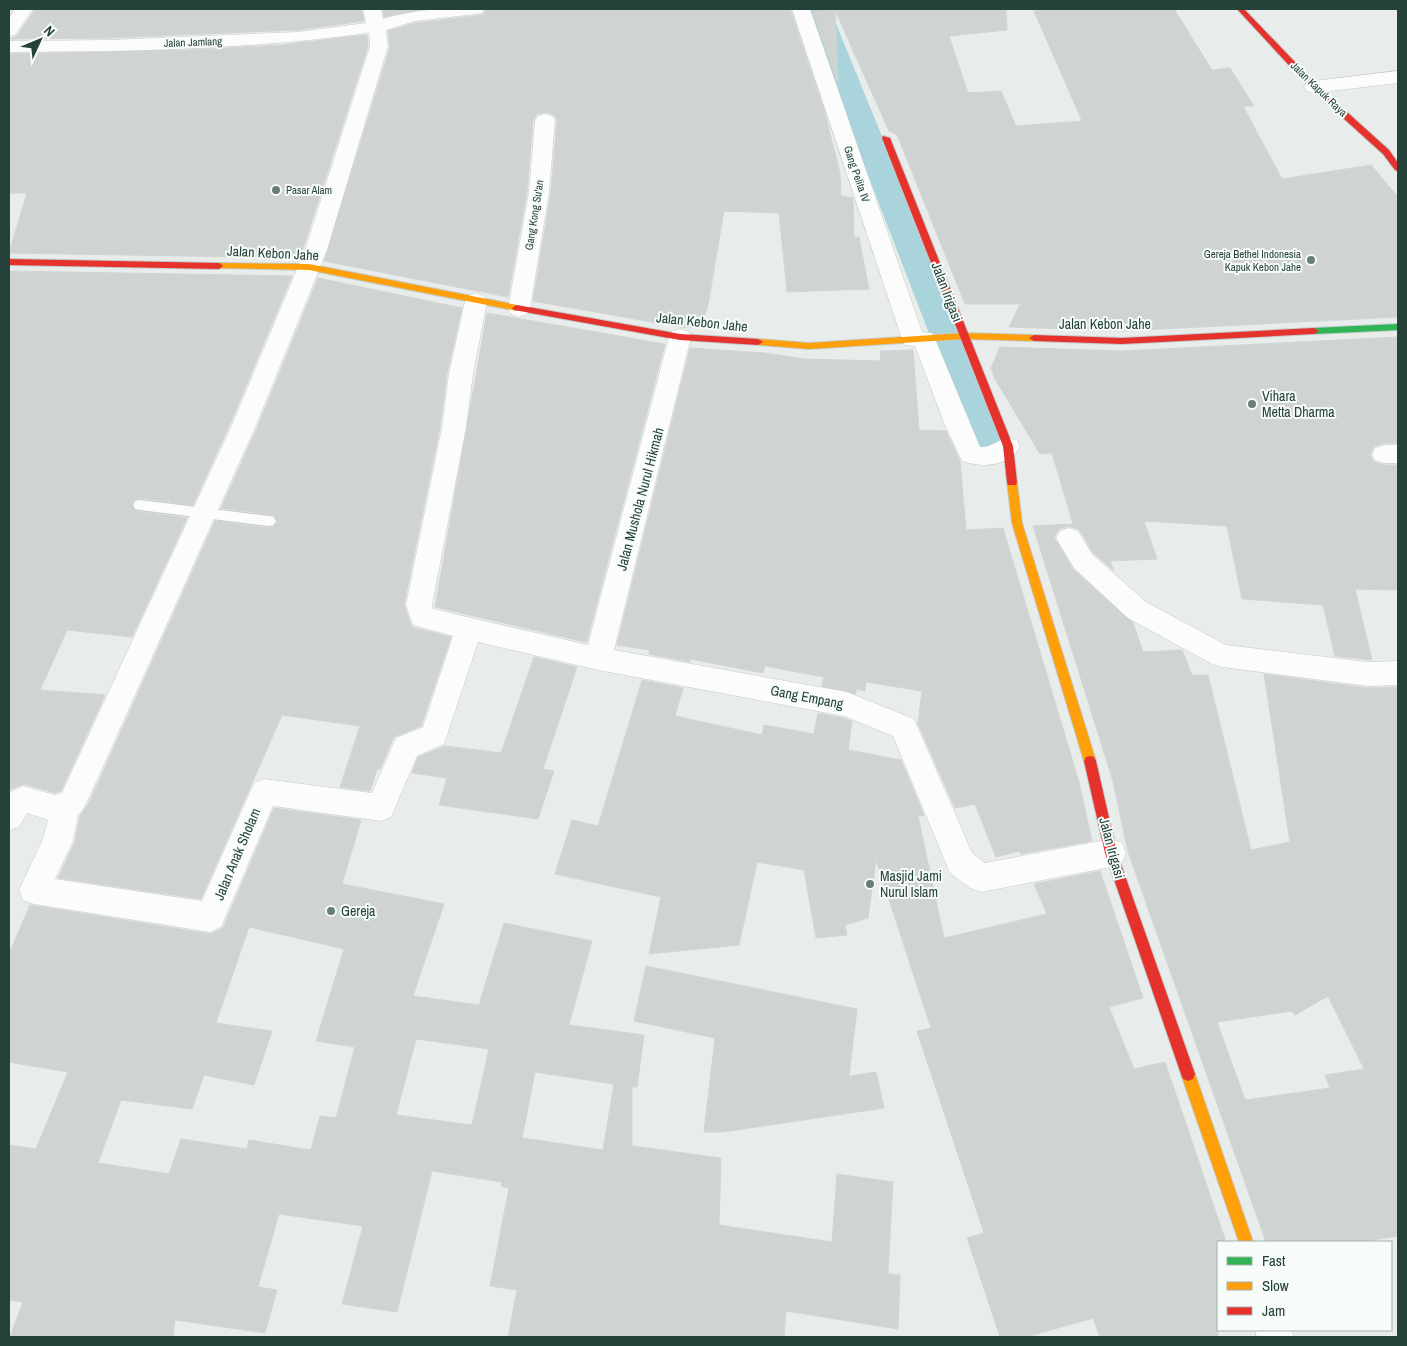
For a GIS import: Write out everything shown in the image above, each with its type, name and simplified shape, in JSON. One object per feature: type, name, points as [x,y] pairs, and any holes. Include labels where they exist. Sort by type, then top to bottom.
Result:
[{"type":"street","points":[[9,31],[24,9]]},
{"type":"street","name":"Jalan Jamlang","points":[[9,46],[110,46],[311,36],[374,18],[476,9]]},
{"type":"street","name":"Gang Pelita IV","points":[[801,9],[922,339]]},
{"type":"street","name":"Jalan Kapuk Raya","points":[[1240,9],[1314,87],[1386,152],[1398,168]]},
{"type":"street","points":[[9,817],[14,806],[23,799],[58,809],[65,808],[72,802],[244,425],[316,250],[379,46],[374,18]]},
{"type":"street","points":[[1314,87],[1398,77]]},
{"type":"street","name":"Gang Kong Su'an","points":[[519,309],[539,192],[545,120]]},
{"type":"street","name":"Jalan Irigasi","points":[[886,138],[960,337],[1008,446],[1017,523],[1096,782],[1111,853],[1246,1241]]},
{"type":"street","name":"Jalan Kebon Jahe","points":[[9,262],[309,267],[476,301],[680,337],[809,346],[960,337],[1122,341],[1398,327]]},
{"type":"street","name":"Gang Empang","points":[[476,301],[461,374],[454,427],[419,605],[422,617],[598,659],[847,704],[904,728],[961,863],[981,878],[1111,853]]},
{"type":"street","name":"Jalan Mushola Nurul Hikmah","points":[[598,659],[680,337]]},
{"type":"street","points":[[922,339],[957,425],[971,454],[991,457],[1008,446]]},
{"type":"street","points":[[1069,538],[1082,561],[1137,610],[1222,656],[1368,674],[1398,674]]},
{"type":"street","name":"Jalan Anak Sholam","points":[[65,808],[58,841],[34,890],[210,917],[264,792],[381,808],[406,747],[434,735],[469,629]]},
{"type":"lane","points":[[140,505],[269,520]]},
{"type":"building","points":[[35,9],[361,9],[364,21],[298,30],[110,38],[9,39],[17,36]]},
{"type":"building","points":[[383,9],[424,9],[384,17]]},
{"type":"building","points":[[487,9],[790,9],[824,110],[840,173],[841,196],[853,198],[854,237],[859,237],[869,289],[787,292],[779,213],[724,211],[708,305],[700,328],[680,327],[533,301],[551,192],[557,120],[554,115],[546,112],[537,114],[533,120],[527,192],[508,297],[324,261],[390,47],[388,31],[415,23],[482,15]]},
{"type":"building","points":[[835,9],[1006,9],[1007,30],[949,36],[968,93],[1001,91],[1016,126],[1082,121],[1034,11],[1068,9],[1174,9],[1212,70],[1230,68],[1254,106],[1243,106],[1282,179],[1371,165],[1398,197],[1398,317],[1122,331],[1009,327],[1020,304],[965,304],[898,137],[889,131],[835,10],[838,83],[813,12]]},
{"type":"building","points":[[367,35],[368,46],[300,258],[9,253],[27,193],[9,193],[9,54],[189,50],[280,45]]},
{"type":"building","points":[[9,271],[292,276],[230,424],[193,505],[140,498],[135,499],[131,504],[135,511],[187,518],[132,637],[67,630],[40,690],[105,695],[61,791],[55,793],[24,784],[9,790]]},
{"type":"building","points":[[318,278],[462,308],[447,374],[440,427],[404,605],[412,627],[451,637],[421,726],[394,737],[380,769],[377,769],[370,791],[340,787],[360,726],[282,715],[201,899],[58,878],[75,842],[80,816],[89,803],[215,521],[269,528],[274,527],[278,522],[274,515],[221,508],[258,426]]},
{"type":"building","points":[[487,313],[665,344],[587,641],[585,642],[435,607]]},
{"type":"building","points":[[1398,337],[1398,443],[1384,443],[1374,446],[1370,455],[1374,462],[1384,465],[1398,465],[1398,590],[1355,589],[1372,660],[1335,656],[1323,605],[1242,599],[1227,526],[1144,521],[1157,559],[1110,561],[1114,571],[1093,553],[1079,529],[1068,526],[1059,529],[1054,537],[1073,569],[1133,623],[1143,652],[1182,650],[1192,675],[1208,675],[1251,850],[1290,842],[1264,674],[1368,688],[1398,687],[1398,1236],[1366,1241],[1266,1241],[1128,852],[1113,781],[1033,526],[1073,524],[1052,453],[1040,454],[995,379],[991,368],[1000,347],[1122,351]],"holes":[[[1328,996],[1364,1069],[1325,1075],[1330,1088],[1245,1100],[1217,1022],[1292,1011],[1295,1015]]]},
{"type":"building","points":[[690,348],[765,353],[804,359],[881,361],[880,351],[913,350],[919,430],[946,431],[960,461],[966,530],[1003,528],[1079,782],[1092,841],[1021,854],[1020,851],[996,857],[975,804],[955,808],[918,724],[922,691],[866,682],[865,691],[856,689],[856,694],[822,686],[824,677],[765,666],[763,673],[690,659],[690,662],[649,654],[650,650],[617,645]]},
{"type":"building","points":[[534,657],[577,667],[543,769],[554,771],[538,819],[439,805],[447,778],[412,773],[418,757],[445,746],[501,753]]},
{"type":"building","points":[[642,680],[683,688],[675,716],[762,735],[764,725],[814,734],[818,713],[852,721],[848,750],[901,760],[924,815],[918,816],[944,938],[1047,914],[1034,884],[1100,871],[1143,998],[1109,1007],[1134,1069],[1165,1062],[1226,1241],[1217,1241],[1218,1337],[1100,1337],[1093,1318],[1026,1337],[1000,1337],[967,1238],[984,1233],[917,1031],[931,1028],[876,860],[868,918],[845,925],[847,935],[816,938],[804,870],[757,862],[739,945],[649,954],[661,897],[555,874],[572,820],[598,826]]},
{"type":"building","points":[[274,808],[361,820],[342,884],[444,904],[413,996],[479,1005],[504,923],[592,941],[569,1025],[644,1035],[637,1087],[632,1087],[632,1146],[721,1158],[719,1225],[832,1242],[837,1174],[893,1182],[888,1274],[900,1275],[898,1329],[786,1311],[784,1337],[508,1337],[517,1290],[490,1286],[509,1188],[501,1186],[502,1182],[432,1171],[397,1312],[342,1304],[363,1226],[279,1214],[258,1287],[277,1290],[265,1333],[175,1320],[173,1337],[10,1337],[23,1302],[9,1300],[9,1145],[36,1149],[68,1072],[9,1062],[9,954],[30,905],[211,934],[223,928]],"holes":[[[249,927],[344,949],[316,1041],[355,1047],[336,1118],[320,1116],[311,1150],[249,1140],[247,1149],[181,1139],[169,1174],[98,1163],[121,1100],[192,1109],[204,1075],[254,1085],[272,1031],[216,1023]],[[416,1039],[489,1049],[472,1125],[396,1115]],[[535,1072],[614,1084],[603,1150],[522,1138]]]},
{"type":"building","points":[[646,966],[857,1009],[849,1076],[876,1072],[884,1108],[723,1132],[704,1132],[715,1038],[634,1021]]},
{"type":"waterway","points":[[817,9],[992,450]]},
{"type":"traffic: fast","points":[[1314,331],[1398,327]]},
{"type":"traffic: slow","points":[[219,266],[309,267],[517,308]]},
{"type":"traffic: slow","points":[[758,342],[809,346],[964,336],[1034,338]]},
{"type":"traffic: slow","points":[[1012,482],[1017,523],[1090,761]]},
{"type":"traffic: slow","points":[[1188,1074],[1246,1241]]},
{"type":"traffic: jam","points":[[1240,9],[1314,87],[1386,152],[1398,168]]},
{"type":"traffic: jam","points":[[886,138],[1008,446],[1012,482]]},
{"type":"traffic: jam","points":[[9,262],[219,266]]},
{"type":"traffic: jam","points":[[517,308],[680,337],[758,342]]},
{"type":"traffic: jam","points":[[1034,338],[1122,341],[1314,331]]},
{"type":"traffic: jam","points":[[1090,761],[1111,853],[1188,1074]]},
{"type":"place","name":"Pasar Alam","points":[[276,190]]},
{"type":"place","name":"Gereja Bethel Indonesia Kapuk Kebon Jahe","points":[[1311,260]]},
{"type":"place","name":"Vihara Metta Dharma","points":[[1252,404]]},
{"type":"place","name":"Masjid Jami Nurul Islam","points":[[870,884]]},
{"type":"place","name":"Gereja","points":[[331,911]]}]
